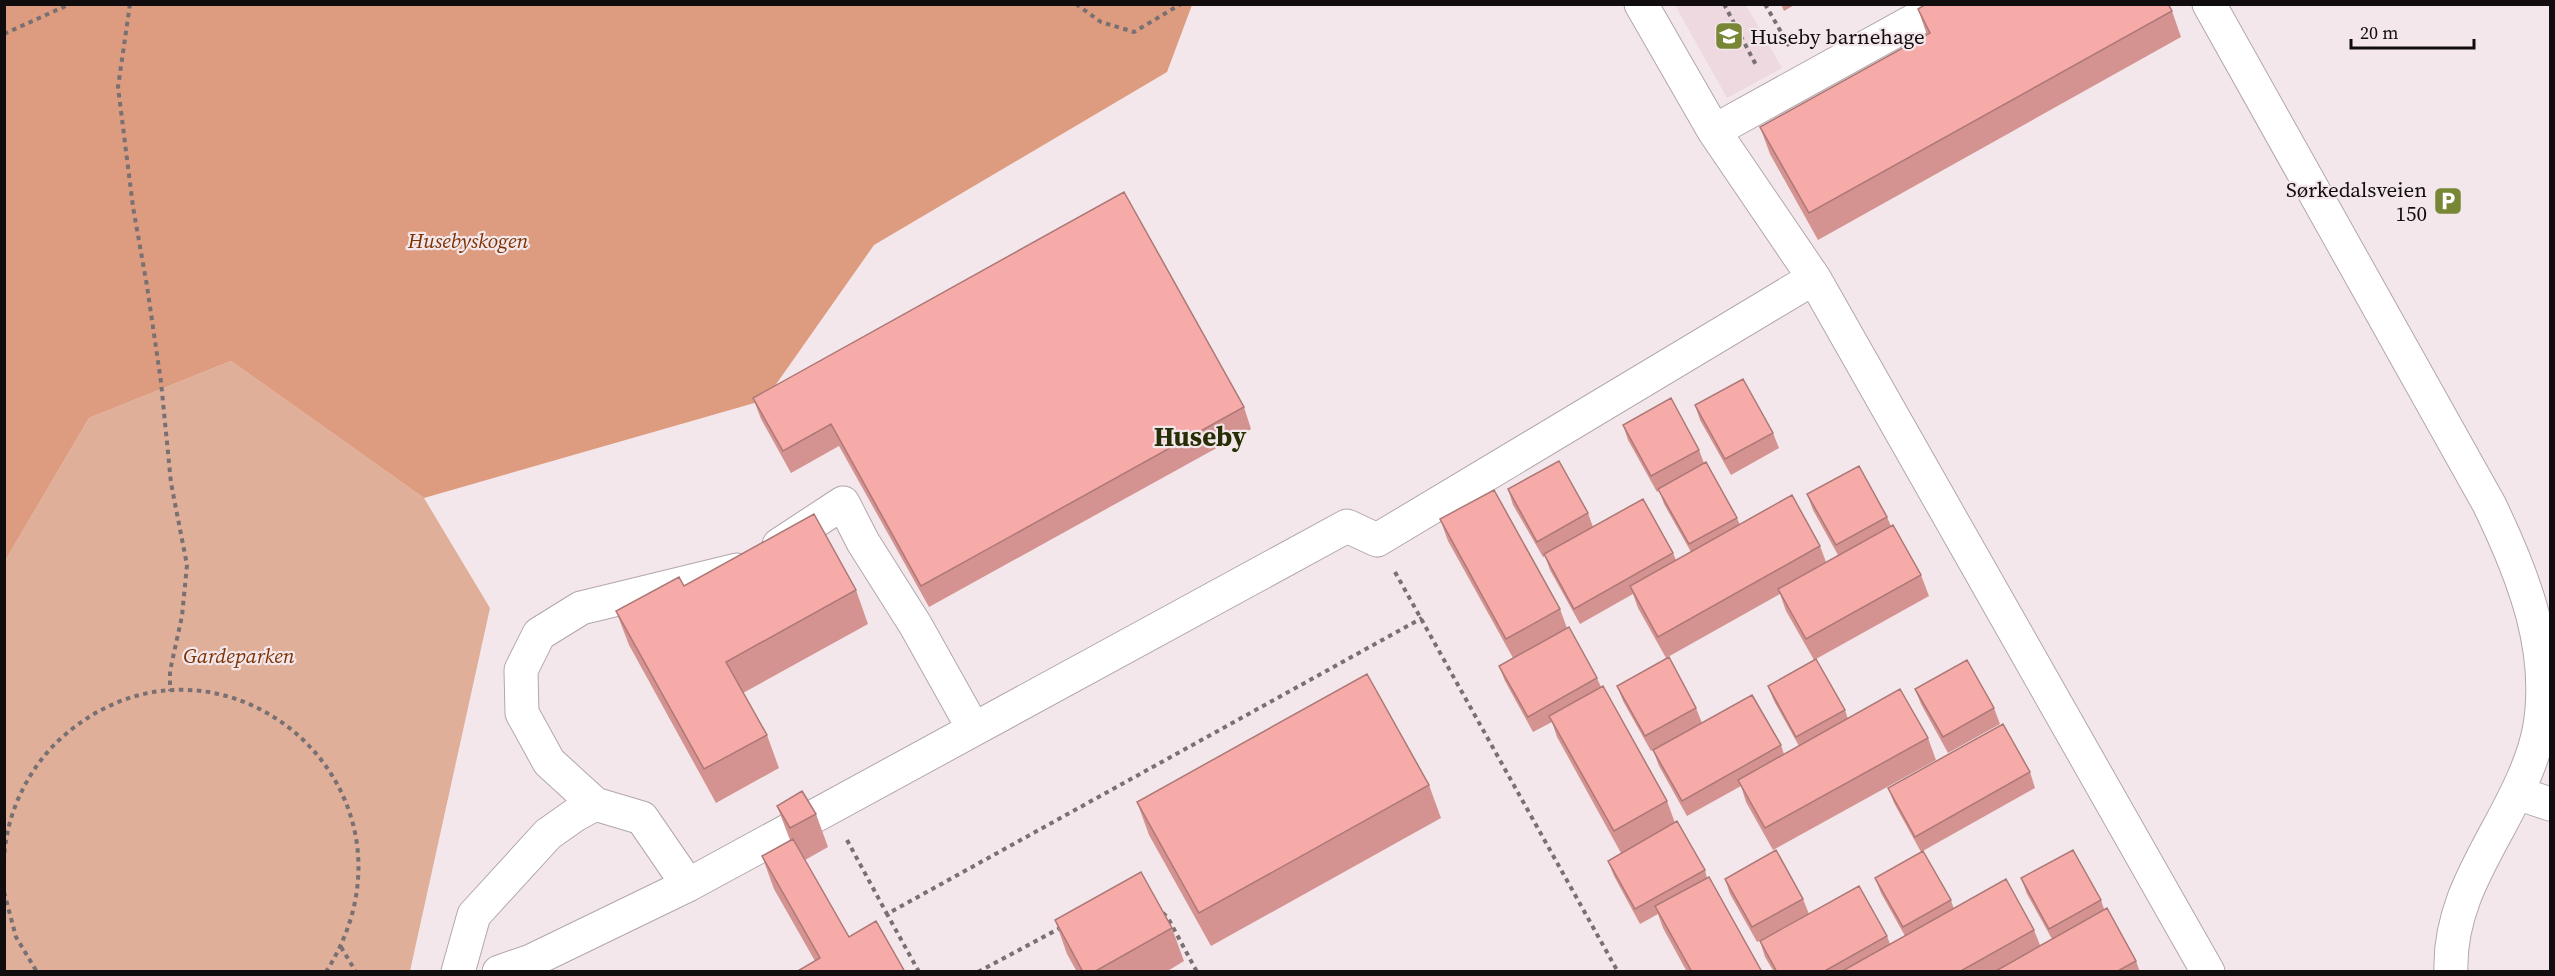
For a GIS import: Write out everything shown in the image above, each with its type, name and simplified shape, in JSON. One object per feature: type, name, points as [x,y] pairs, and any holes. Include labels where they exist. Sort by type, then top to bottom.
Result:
[{"type":"lane","points":[[1641,4],[1714,131],[1814,278],[2208,972]]},
{"type":"lane","points":[[1714,131],[1775,98],[1838,73],[1944,4]]},
{"type":"lane","points":[[2210,5],[2475,456],[2489,504],[2514,557],[2538,638],[2542,679],[2539,732],[2517,793],[2461,902],[2452,943],[2451,972]]},
{"type":"lane","points":[[499,972],[531,961],[688,885],[1347,526],[1377,540],[1814,278]]},
{"type":"lane","points":[[688,885],[642,818],[595,804],[549,762],[522,713],[521,670],[539,634],[581,608],[741,569],[843,503],[863,542],[916,626],[973,728]]},
{"type":"lane","points":[[2517,793],[2550,804]]},
{"type":"lane","points":[[458,972],[474,915],[548,834],[575,814],[595,804]]},
{"type":"path","points":[[4,34],[70,4]]},
{"type":"path","points":[[130,4],[118,87],[133,207],[160,382],[171,483],[187,565],[182,616],[170,671],[170,691]]},
{"type":"path","points":[[1076,4],[1101,22],[1134,32],[1181,4]]},
{"type":"path","points":[[1724,4],[1775,98]]},
{"type":"path","points":[[1765,4],[1791,50]]},
{"type":"path","points":[[1377,540],[1618,972]]},
{"type":"path","points":[[887,914],[1422,618]]},
{"type":"path","points":[[4,862],[5,842],[19,796],[44,755],[79,722],[122,700],[170,691],[216,693],[260,708],[299,734],[330,769],[350,811],[360,856],[357,903],[341,947],[326,972]]},
{"type":"path","points":[[830,807],[919,972]]},
{"type":"path","points":[[4,892],[16,937],[37,972]]},
{"type":"path","points":[[1160,911],[1168,918],[1197,972]]},
{"type":"path","points":[[978,972],[1071,922]]},
{"type":"path","points":[[341,947],[356,972]]},
{"type":"shaded area","name":"Huseby barnehage","points":[[1675,5],[1746,5],[1782,68],[1727,98]]},
{"type":"green space","name":"Husebyskogen","points":[[5,5],[1192,5],[1167,72],[874,245],[765,400],[424,498],[231,361],[89,418],[5,561]]},
{"type":"green space","name":"Gardeparken","points":[[231,361],[424,498],[490,608],[410,971],[5,972],[5,561],[89,418]]},
{"type":"building","points":[[1926,4],[2168,4],[2172,11],[1809,213],[1760,127],[1930,33],[1918,9]]},
{"type":"building","points":[[1124,192],[1244,407],[921,586],[831,424],[783,451],[753,398]]},
{"type":"building","points":[[1743,379],[1773,433],[1725,459],[1695,405]]},
{"type":"building","points":[[1671,398],[1699,450],[1651,476],[1623,425]]},
{"type":"building","points":[[1559,461],[1588,513],[1537,542],[1508,489]]},
{"type":"building","points":[[1706,462],[1737,518],[1689,544],[1658,489]]},
{"type":"building","points":[[1859,466],[1887,517],[1836,545],[1807,494]]},
{"type":"building","points":[[1494,490],[1560,609],[1506,639],[1440,519]]},
{"type":"building","points":[[1792,495],[1820,546],[1658,637],[1630,586]]},
{"type":"building","points":[[1643,499],[1673,553],[1574,609],[1544,554]]},
{"type":"building","points":[[814,514],[856,590],[726,662],[767,735],[704,769],[616,611],[679,577],[684,586]]},
{"type":"building","points":[[1893,525],[1921,575],[1806,639],[1778,589]]},
{"type":"building","points":[[1569,627],[1597,678],[1528,717],[1499,666]]},
{"type":"building","points":[[1669,657],[1696,708],[1645,736],[1617,686]]},
{"type":"building","points":[[1816,659],[1845,710],[1796,737],[1768,686]]},
{"type":"building","points":[[1967,660],[1994,708],[1943,737],[1915,689]]},
{"type":"building","points":[[1367,674],[1429,785],[1199,913],[1137,802]]},
{"type":"building","points":[[1603,686],[1667,801],[1614,831],[1549,716]]},
{"type":"building","points":[[1900,689],[1928,738],[1765,828],[1738,780]]},
{"type":"building","points":[[1752,695],[1781,745],[1682,801],[1653,750]]},
{"type":"building","points":[[2003,724],[2030,772],[1915,837],[1888,788]]},
{"type":"building","points":[[802,791],[816,814],[790,828],[777,806]]},
{"type":"building","points":[[1677,821],[1705,870],[1635,909],[1608,861]]},
{"type":"building","points":[[793,839],[849,937],[876,921],[905,972],[796,972],[820,958],[762,856]]},
{"type":"building","points":[[1776,850],[1803,899],[1752,927],[1725,879]]},
{"type":"building","points":[[2073,850],[2101,900],[2049,929],[2021,878]]},
{"type":"building","points":[[1923,851],[1951,900],[1903,927],[1875,878]]},
{"type":"building","points":[[1141,872],[1172,928],[1094,972],[1083,972],[1055,920]]},
{"type":"building","points":[[1709,877],[1762,972],[1692,972],[1655,906]]},
{"type":"building","points":[[2006,879],[2034,930],[1959,972],[1845,972],[1844,970]]},
{"type":"building","points":[[1859,886],[1887,936],[1823,972],[1777,972],[1760,941]]},
{"type":"building","points":[[2107,908],[2136,961],[2116,972],[1994,972]]},
{"type":"place","name":"Huseby barnehage","points":[[1729,36]]},
{"type":"place","name":"Sørkedalsveien 150","points":[[2448,201]]},
{"type":"district","name":"Huseby","points":[[1200,436]]}]
